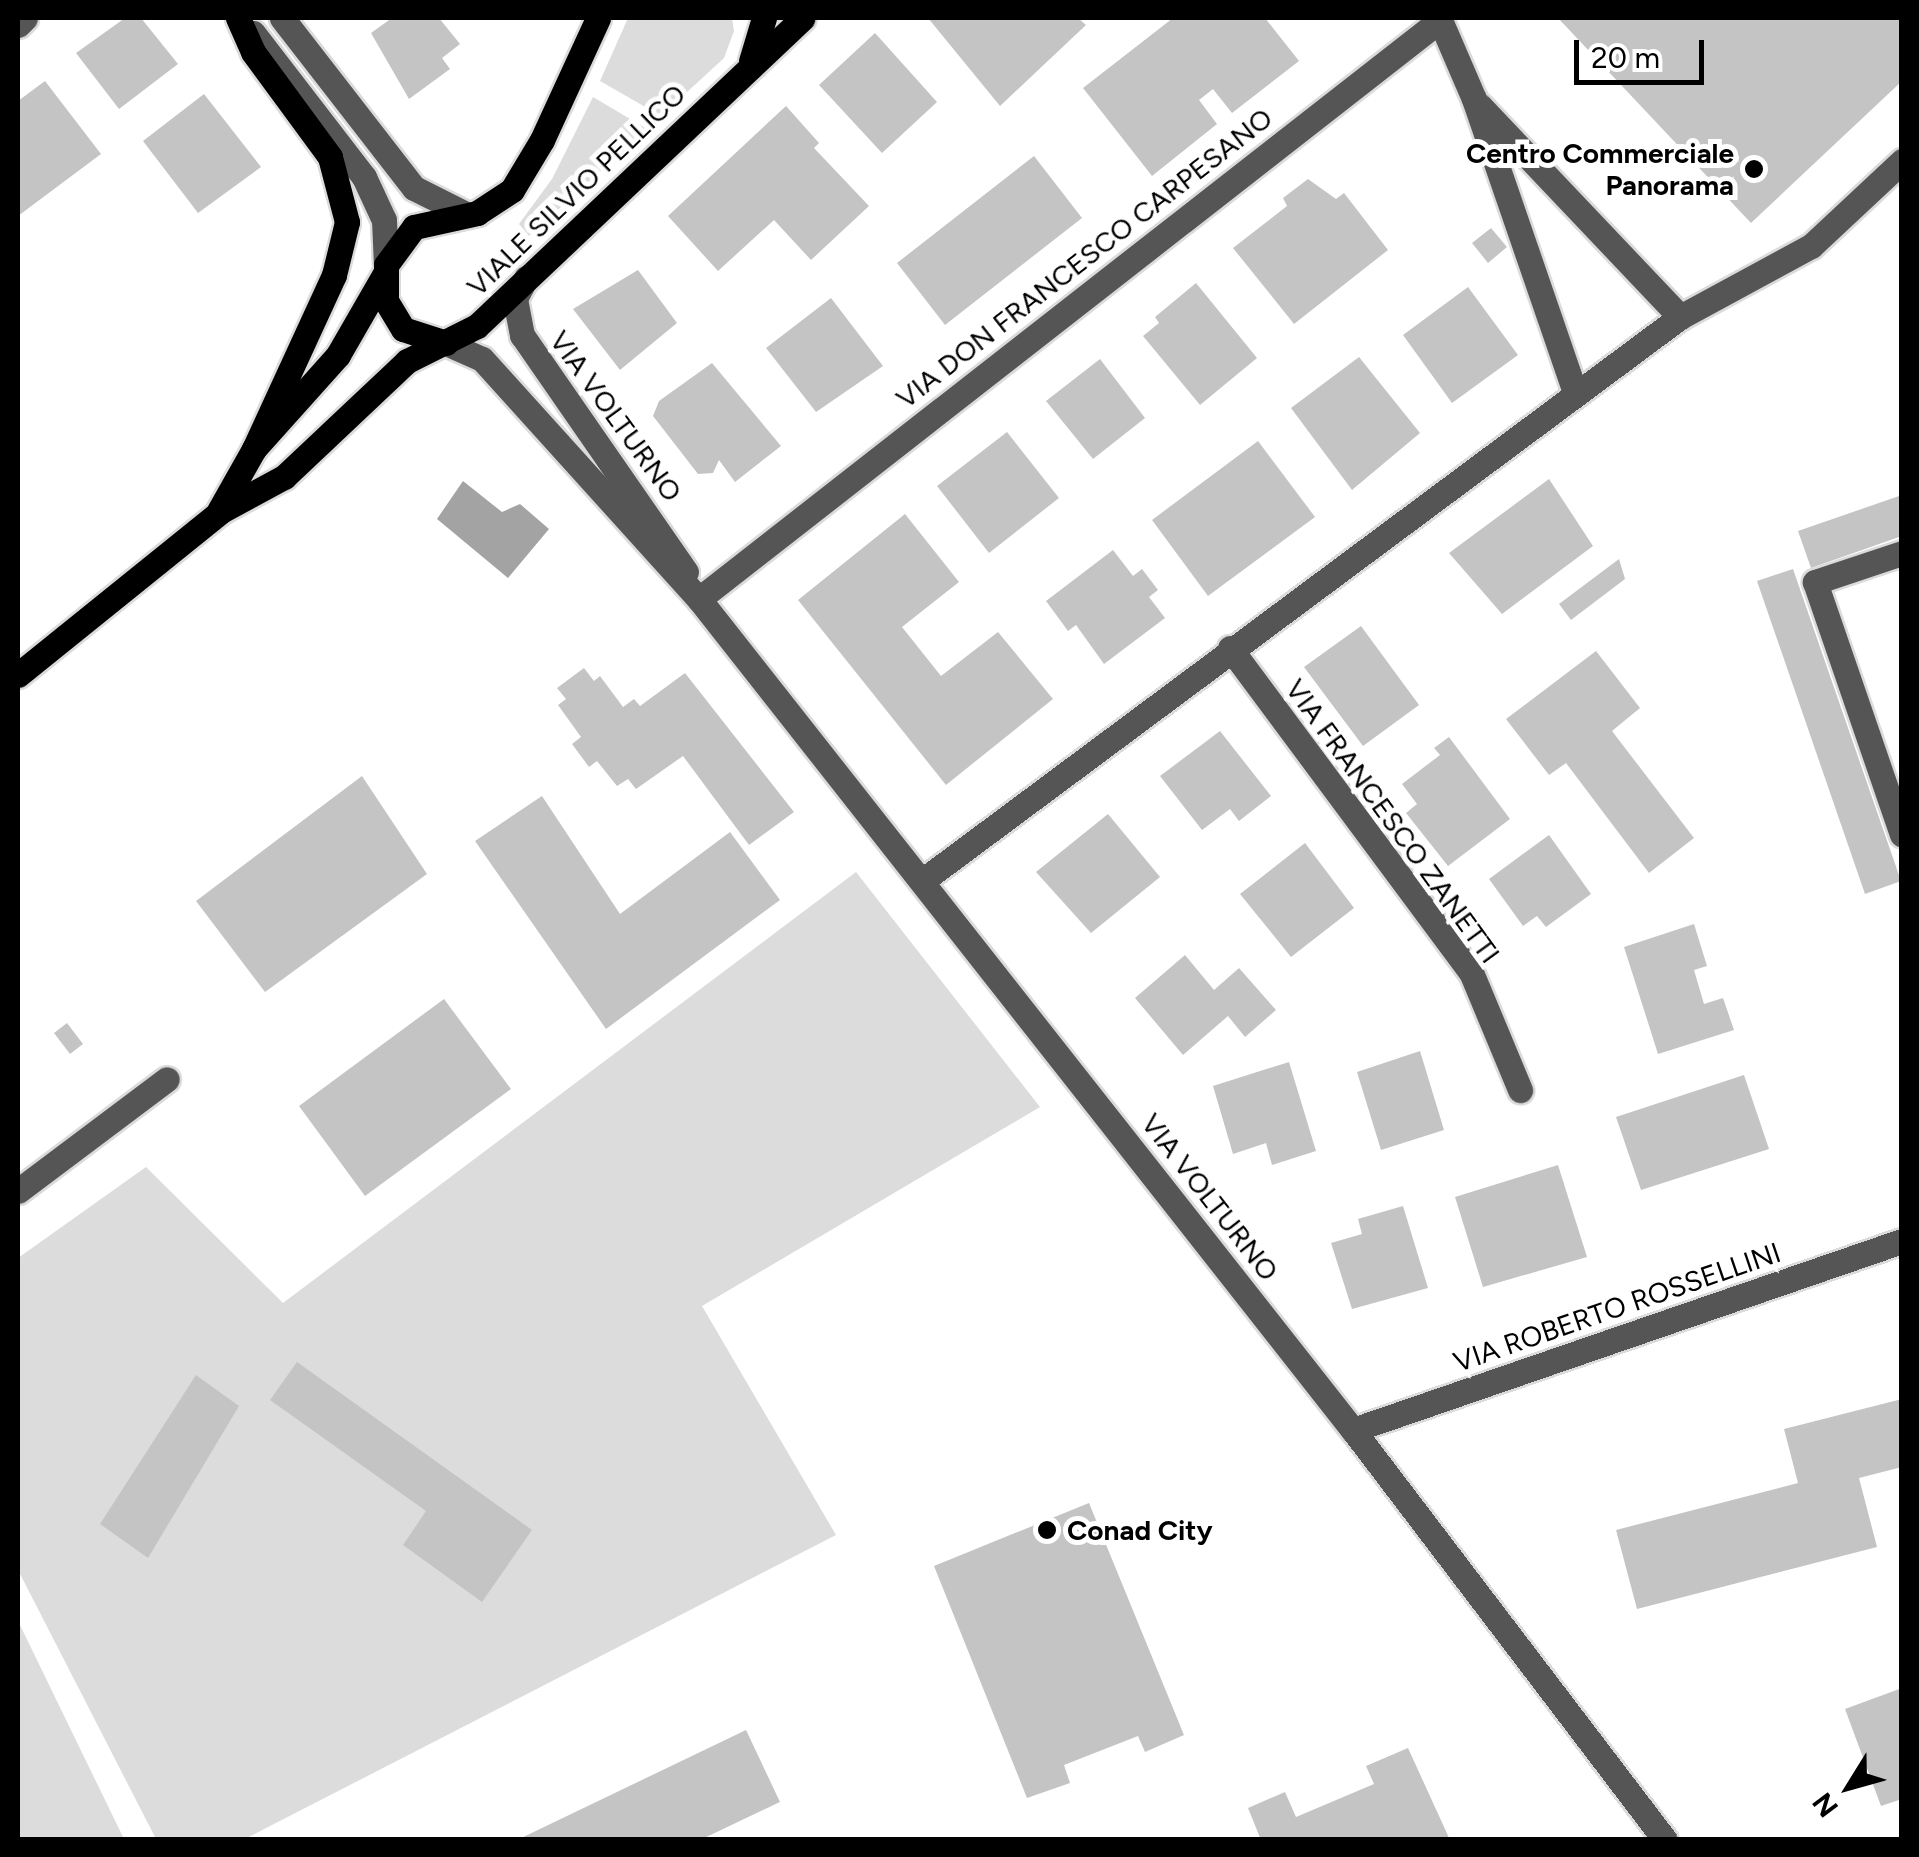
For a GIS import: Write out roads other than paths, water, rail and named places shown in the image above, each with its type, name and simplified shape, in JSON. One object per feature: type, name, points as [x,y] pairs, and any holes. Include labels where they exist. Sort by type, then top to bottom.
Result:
[{"type":"main road","points":[[18,675],[212,519],[254,449],[334,275],[347,222],[330,158],[253,52],[239,18]]},
{"type":"main road","points":[[254,449],[338,354],[371,304],[386,265],[414,226],[468,216],[498,203],[520,179],[598,18]]},
{"type":"main road","name":"VIALE SILVIO PELLICO","points":[[742,73],[760,43],[764,18]]},
{"type":"main road","name":"VIALE SILVIO PELLICO","points":[[212,519],[293,469],[407,361],[477,326],[536,266],[803,18]]},
{"type":"main road","points":[[386,265],[386,301],[403,329],[446,343]]},
{"type":"street","points":[[18,25],[25,18]]},
{"type":"street","points":[[239,18],[364,177],[384,220],[386,265]]},
{"type":"street","points":[[282,18],[414,188],[468,216]]},
{"type":"street","name":"VIA DON FRANCESCO CARPESANO","points":[[699,599],[1440,20],[1474,99]]},
{"type":"street","points":[[1474,99],[1680,317]]},
{"type":"street","points":[[1474,99],[1574,392]]},
{"type":"street","points":[[922,881],[1574,392],[1680,317],[1811,246],[1902,161]]},
{"type":"street","name":"VIA VOLTURNO","points":[[536,266],[515,300],[522,335],[678,552],[699,599]]},
{"type":"street","name":"VIA VOLTURNO","points":[[446,343],[482,359],[699,599],[1353,1430],[1665,1840]]},
{"type":"street","points":[[1902,552],[1814,582],[1902,834]]},
{"type":"street","name":"VIA FRANCESCO ZANETTI","points":[[1230,648],[1471,972],[1520,1090]]},
{"type":"street","points":[[18,1190],[167,1079]]},
{"type":"street","name":"VIA ROBERTO ROSSELLINI","points":[[1353,1430],[1902,1240]]},
{"type":"place","name":"Centro Commerciale Panorama","points":[[1754,169]]},
{"type":"place","name":"Conad City","points":[[1047,1530]]}]
